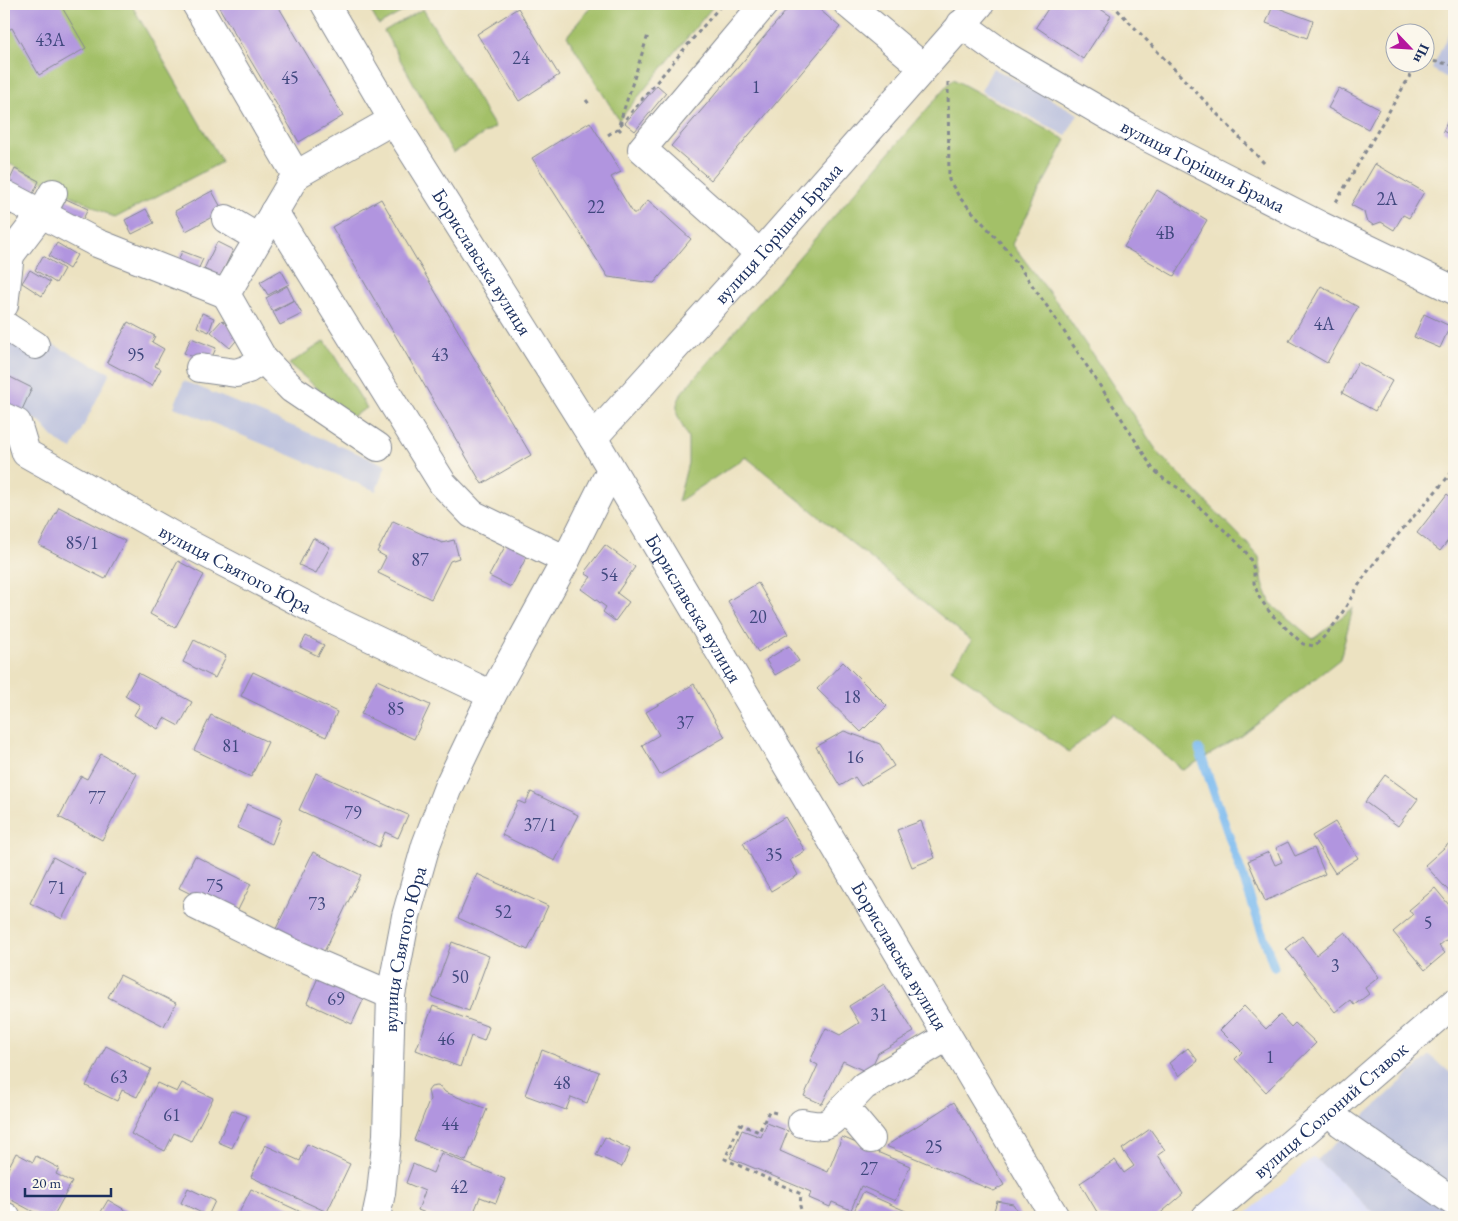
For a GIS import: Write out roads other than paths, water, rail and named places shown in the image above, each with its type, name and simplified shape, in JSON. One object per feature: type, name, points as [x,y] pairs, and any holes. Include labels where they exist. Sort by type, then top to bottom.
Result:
[{"type":"street","points":[[196,4],[296,176]]},
{"type":"street","name":"Бориславська вулиця","points":[[324,4],[393,120],[593,438],[1055,1217]]},
{"type":"street","points":[[760,254],[642,149],[764,4]]},
{"type":"street","points":[[848,4],[923,67]]},
{"type":"street","name":"вулиця Горішня Брама","points":[[593,438],[760,254],[980,4]]},
{"type":"street","name":"вулиця Горішня Брама","points":[[961,24],[1007,58],[1131,129],[1321,226],[1454,290]]},
{"type":"street","points":[[226,294],[296,176],[393,120]]},
{"type":"street","points":[[4,194],[48,203],[97,243],[226,294],[263,359],[292,389],[378,447]]},
{"type":"street","points":[[4,305],[7,258],[48,203]]},
{"type":"street","points":[[274,212],[443,484],[472,514],[566,560]]},
{"type":"street","points":[[226,219],[258,238]]},
{"type":"street","points":[[4,324],[35,345]]},
{"type":"street","points":[[200,368],[236,373],[248,369],[263,359]]},
{"type":"street","name":"вулиця Святого Юра","points":[[4,417],[17,424],[26,453],[178,538],[336,621],[492,694]]},
{"type":"street","name":"вулиця Святого Юра","points":[[376,1217],[381,1193],[387,1135],[391,995],[406,916],[426,845],[448,787],[492,694],[566,560],[612,470]]},
{"type":"street","points":[[197,906],[293,953],[391,995]]},
{"type":"street","name":"вулиця Солоний Ставок","points":[[1206,1217],[1454,1003]]},
{"type":"street","points":[[802,1122],[820,1126],[833,1121],[864,1086],[948,1037]]},
{"type":"street","points":[[844,1107],[871,1139]]},
{"type":"street","points":[[1330,1111],[1341,1123],[1454,1202]]},
{"type":"waterway","points":[[1199,749],[1274,967]]}]
